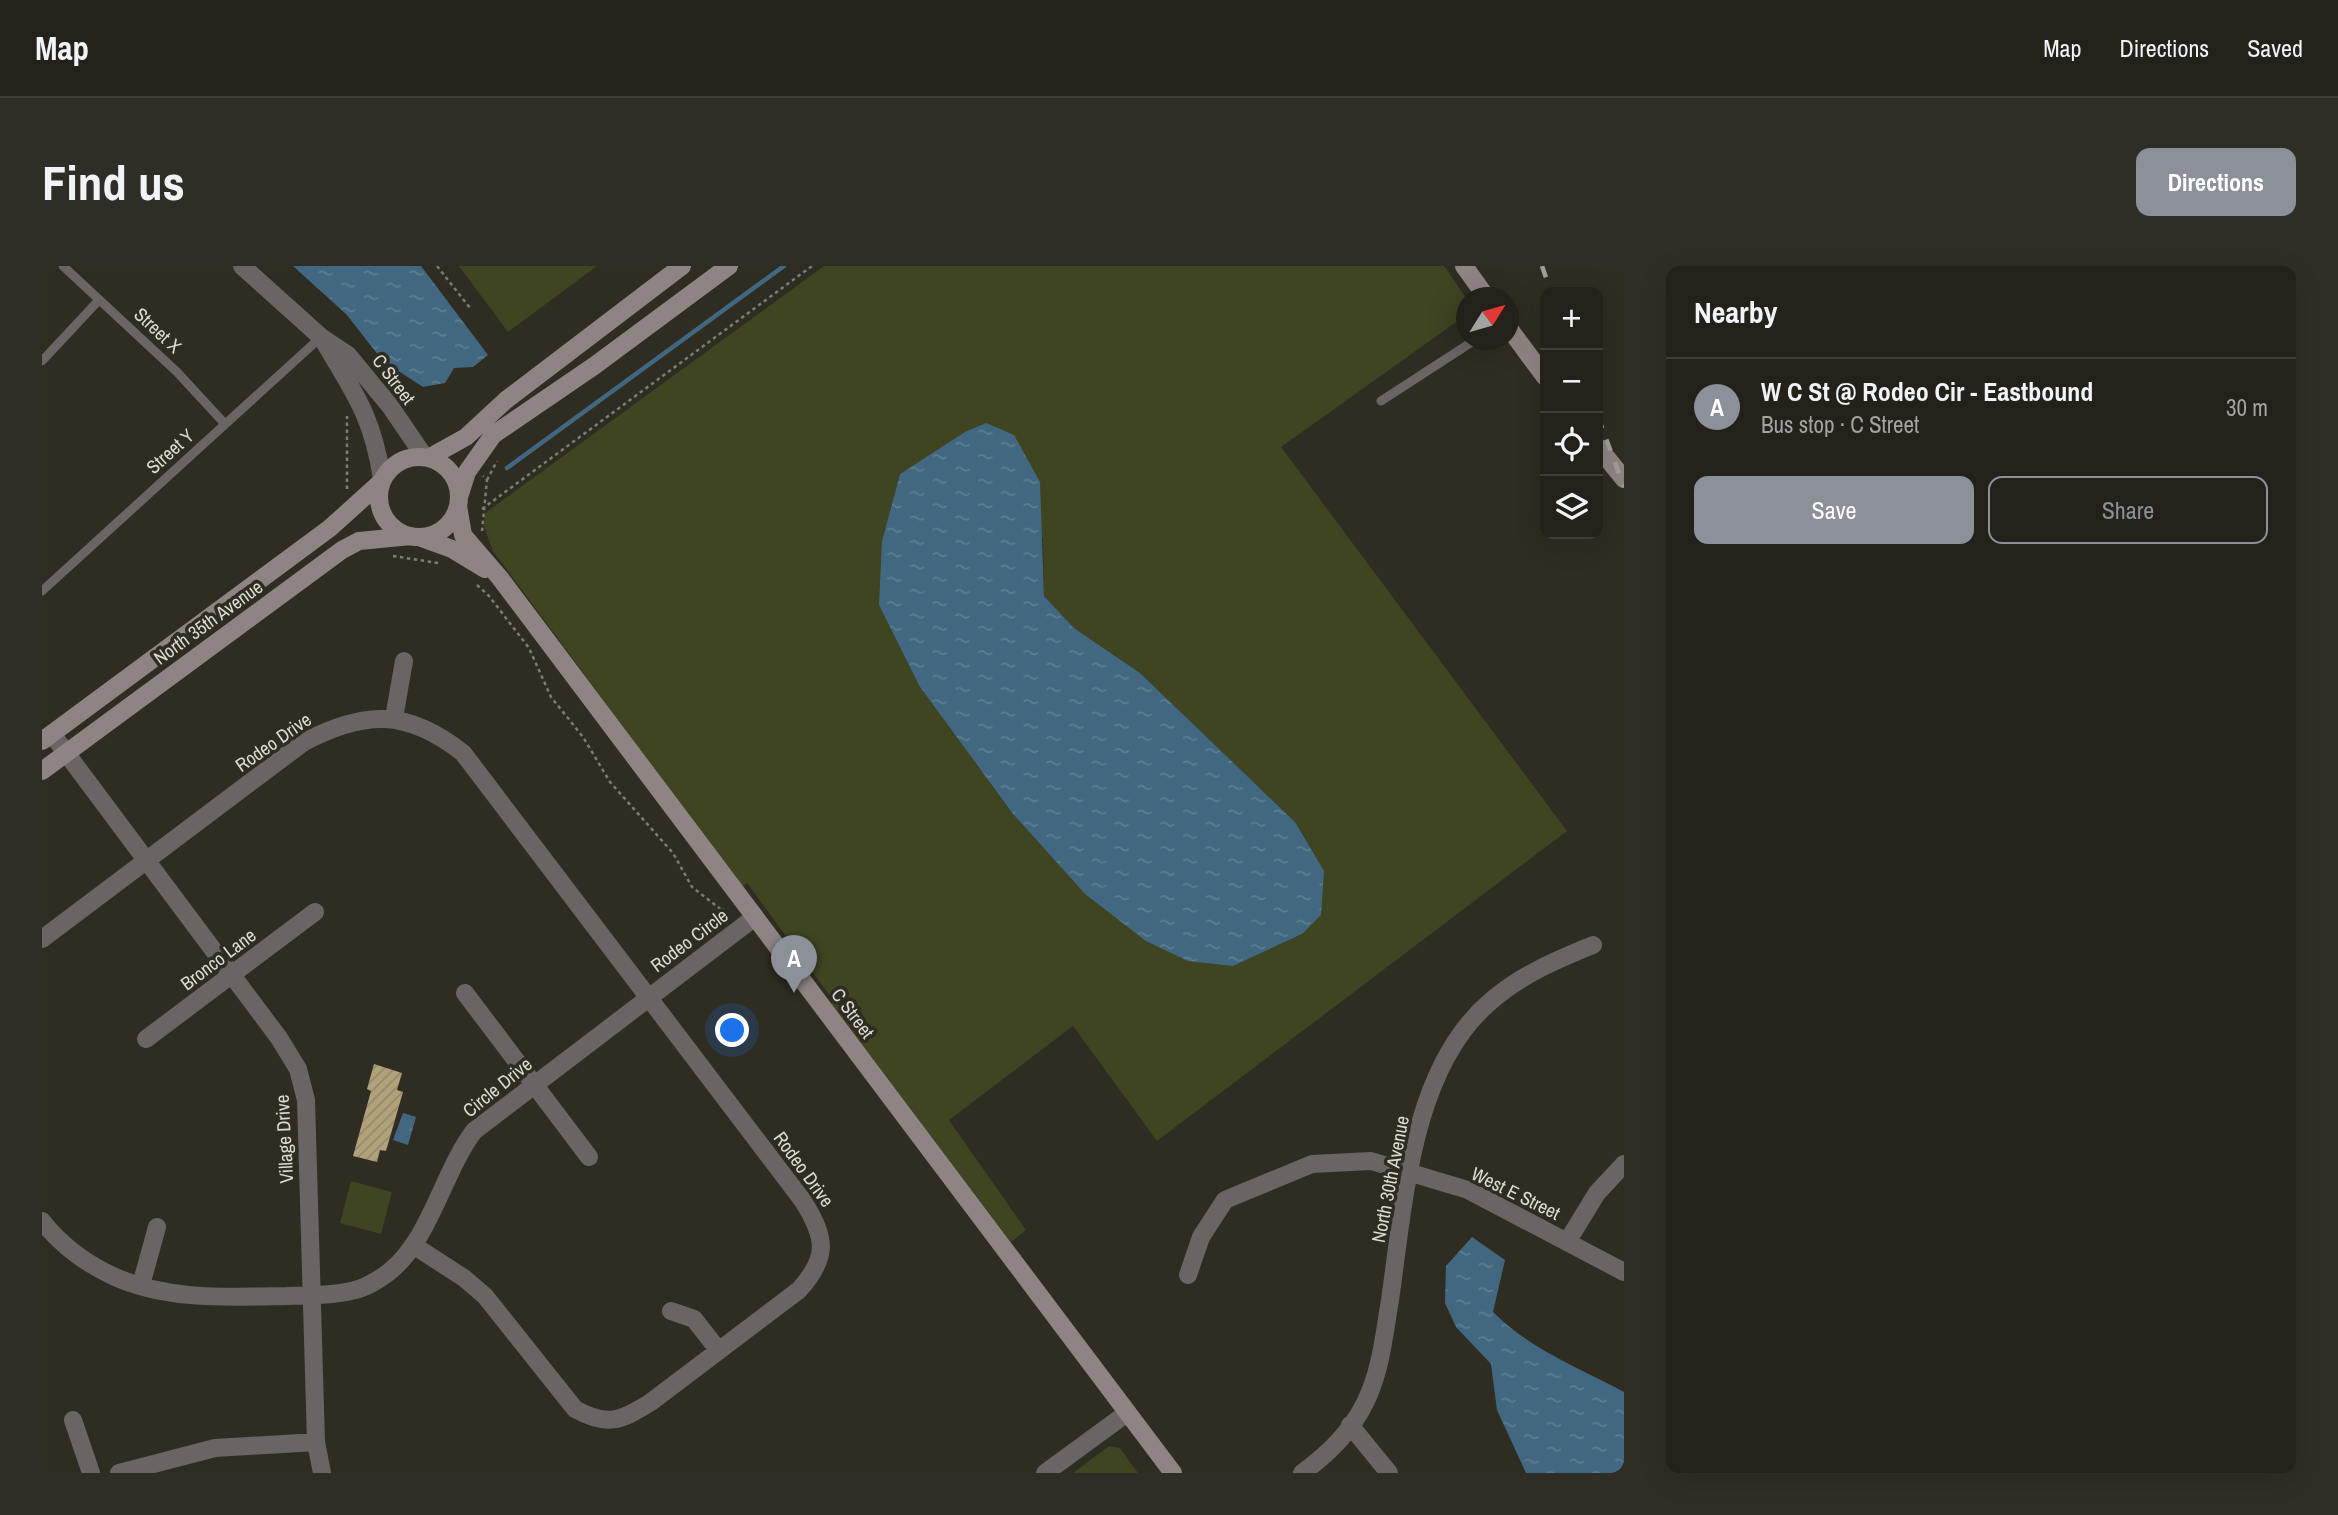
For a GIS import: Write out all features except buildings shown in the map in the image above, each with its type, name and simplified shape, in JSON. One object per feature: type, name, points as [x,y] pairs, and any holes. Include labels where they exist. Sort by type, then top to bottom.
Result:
[{"type":"street","name":"C Street","points":[[242,266],[321,337],[348,355],[390,405],[427,457]]},
{"type":"street","points":[[682,266],[506,400],[466,437],[427,457],[399,461],[382,481],[378,496],[387,522],[414,537],[439,531],[448,525],[459,502],[467,472],[493,435],[594,366],[729,266]]},
{"type":"street","points":[[1464,266],[1479,287]]},
{"type":"street","name":"C Street","points":[[321,337],[365,410],[375,435],[382,481]]},
{"type":"street","points":[[1519,342],[1540,370]]},
{"type":"street","points":[[1603,453],[1624,479]]},
{"type":"street","points":[[427,457],[439,462],[454,477],[459,502]]},
{"type":"street","name":"North 35th Avenue","points":[[47,737],[330,528],[382,481]]},
{"type":"street","name":"C Street","points":[[459,502],[463,535],[500,578],[1173,1473]]},
{"type":"street","name":"C Street","points":[[414,537],[452,549],[500,578]]},
{"type":"street","name":"North 35th Avenue","points":[[42,771],[342,550],[359,541],[414,537]]},
{"type":"street","points":[[394,718],[404,661]]},
{"type":"street","name":"Rodeo Drive","points":[[42,939],[304,742],[333,727],[362,719],[394,718],[424,729],[463,753],[803,1202],[820,1233],[821,1254],[812,1276],[799,1290],[630,1415],[611,1421],[593,1419],[575,1409],[485,1296],[413,1245]]},
{"type":"street","name":"Village Drive","points":[[47,737],[65,754],[146,861],[298,1069],[306,1100],[310,1295],[316,1442],[321,1473]]},
{"type":"street","name":"Bronco Lane","points":[[146,1039],[314,912]]},
{"type":"street","name":"Rodeo Circle","points":[[649,997],[755,917]]},
{"type":"street","name":"North 30th Avenue","points":[[1302,1473],[1334,1449],[1365,1404],[1380,1363],[1419,1126],[1444,1058],[1490,1002],[1542,966],[1593,945]]},
{"type":"street","points":[[465,993],[589,1157]]},
{"type":"street","name":"Circle Drive","points":[[413,1245],[462,1148],[474,1131],[649,997]]},
{"type":"street","name":"West E Street","points":[[1188,1275],[1200,1237],[1225,1200],[1312,1164],[1371,1161],[1468,1190],[1624,1272]]},
{"type":"street","points":[[1567,1242],[1597,1193],[1624,1164]]},
{"type":"street","points":[[42,1222],[78,1256],[115,1277],[177,1294],[228,1298],[349,1292],[370,1285],[392,1270],[413,1245]]},
{"type":"street","points":[[141,1285],[157,1227]]},
{"type":"street","points":[[671,1311],[694,1319],[719,1351]]},
{"type":"street","points":[[1045,1473],[1127,1413]]},
{"type":"street","points":[[73,1420],[91,1473]]},
{"type":"street","points":[[1350,1425],[1390,1473]]},
{"type":"street","points":[[119,1473],[215,1448],[316,1442]]},
{"type":"lane","name":"Street X","points":[[63,266],[177,372],[225,424]]},
{"type":"lane","points":[[42,361],[99,300]]},
{"type":"lane","name":"Street Y","points":[[42,591],[321,337]]},
{"type":"lane","points":[[1381,401],[1460,350]]},
{"type":"path","points":[[437,266],[470,308]]},
{"type":"path","points":[[482,509],[812,266]]},
{"type":"path","points":[[343,494],[349,487],[347,411]]},
{"type":"path","points":[[483,541],[482,509],[487,480],[484,477]]},
{"type":"path","points":[[383,555],[415,557],[447,566]]},
{"type":"path","points":[[468,578],[489,596],[529,648],[551,697],[583,737],[610,782],[673,853],[692,887],[723,911]]},
{"type":"green space","points":[[459,266],[597,266],[508,332]]},
{"type":"green space","points":[[824,266],[1444,266],[1458,287],[1456,287],[1456,322],[1281,447],[1567,831],[1157,1141],[1073,1026],[949,1120],[1026,1230],[1011,1242],[831,1003],[833,1000],[747,883],[742,887],[493,551],[484,527],[485,513]],"holes":[[[927,457],[1043,538],[1044,596],[1074,628],[1140,673],[1295,822],[1302,934],[1233,966],[1085,894],[1013,814],[920,687],[882,541],[900,474]]]},
{"type":"green space","points":[[351,1181],[392,1192],[381,1234],[340,1223]]},
{"type":"green space","points":[[1109,1446],[1120,1448],[1138,1473],[1073,1473]]},
{"type":"water","points":[[293,266],[421,266],[488,355],[473,367],[454,368],[445,383],[423,387],[383,361],[346,314]]},
{"type":"water","points":[[986,423],[1014,435],[1040,482],[1044,596],[1074,628],[1140,673],[1295,822],[1324,871],[1321,915],[1302,934],[1233,966],[1188,961],[1146,941],[1085,894],[1013,814],[920,687],[879,605],[882,541],[900,474],[965,432]]},
{"type":"water","points":[[403,1113],[416,1117],[408,1145],[393,1140]]},
{"type":"water","points":[[1472,1237],[1505,1260],[1493,1312],[1539,1347],[1624,1392],[1624,1473],[1526,1473],[1497,1410],[1491,1364],[1456,1327],[1445,1303],[1446,1266]]},
{"type":"waterway","points":[[507,468],[784,266]]},
{"type":"railway","points":[[1542,266],[1549,287]]},
{"type":"railway","points":[[1603,430],[1624,487]]},
{"type":"place","name":"W C St @ Rodeo Cir - Eastbound","points":[[794,993]]}]
